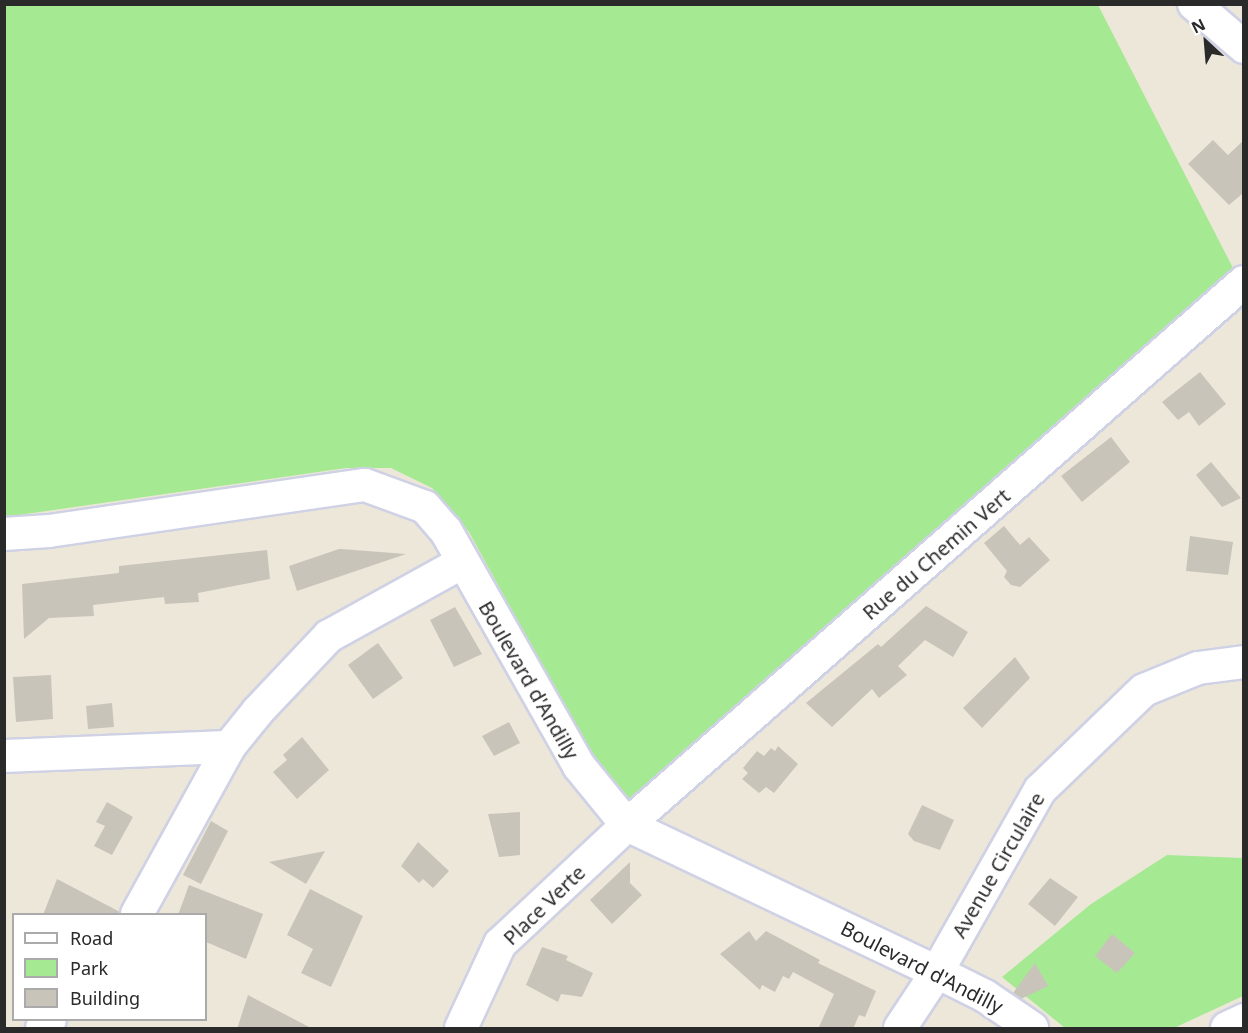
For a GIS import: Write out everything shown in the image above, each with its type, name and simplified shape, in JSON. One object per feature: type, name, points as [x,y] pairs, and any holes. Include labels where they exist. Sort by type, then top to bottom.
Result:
[{"type":"street","points":[[1194,4],[1244,47]]},
{"type":"street","name":"Rue du Chemin Vert","points":[[627,825],[1244,282]]},
{"type":"street","name":"Boulevard d'Andilly","points":[[4,534],[49,531],[364,485],[425,507],[446,531],[579,766],[627,825],[985,996],[1032,1029]]},
{"type":"street","points":[[138,913],[229,747],[328,636],[462,562]]},
{"type":"street","name":"Avenue Circulaire","points":[[900,1029],[937,972],[1040,790],[1143,690],[1198,668],[1244,663]]},
{"type":"street","points":[[4,756],[229,747]]},
{"type":"street","name":"Place Verte","points":[[461,1029],[500,944],[627,825]]},
{"type":"street","points":[[1227,1029],[1244,1020]]},
{"type":"green space","points":[[4,5],[1098,5],[1233,268],[628,803],[593,758],[469,532],[432,488],[391,468],[346,468],[5,517]]},
{"type":"green space","points":[[1167,855],[1243,858],[1243,996],[1174,1028],[1065,1028],[1002,977],[1091,904]]},
{"type":"building","points":[[1213,140],[1228,155],[1244,140],[1243,193],[1229,205],[1188,164]]},
{"type":"building","points":[[1200,372],[1226,404],[1199,426],[1189,412],[1178,420],[1162,402]]},
{"type":"building","points":[[1111,437],[1130,462],[1082,502],[1061,476]]},
{"type":"building","points":[[1211,462],[1241,498],[1222,507],[1196,475]]},
{"type":"building","points":[[1004,526],[1020,545],[1029,537],[1050,560],[1020,587],[1011,585],[1004,577],[1007,571],[984,543]]},
{"type":"building","points":[[1190,536],[1233,542],[1228,575],[1186,571]]},
{"type":"building","points":[[339,549],[406,554],[297,591],[289,566]]},
{"type":"building","points":[[267,550],[270,579],[198,593],[199,602],[165,604],[164,597],[93,605],[94,616],[49,618],[24,639],[22,584],[119,573],[119,566]]},
{"type":"building","points":[[926,606],[968,632],[953,657],[925,640],[898,666],[907,675],[879,698],[872,689],[832,727],[806,703],[878,644],[881,647]]},
{"type":"building","points":[[455,607],[482,654],[454,667],[430,620]]},
{"type":"building","points":[[378,643],[403,678],[373,699],[348,665]]},
{"type":"building","points":[[1015,657],[1030,678],[982,728],[963,708]]},
{"type":"building","points":[[51,675],[53,719],[16,722],[13,677]]},
{"type":"building","points":[[112,703],[114,727],[88,729],[86,706]]},
{"type":"building","points":[[509,722],[520,743],[494,756],[482,736]]},
{"type":"building","points":[[302,737],[329,770],[297,799],[273,772],[287,760],[283,755]]},
{"type":"building","points":[[778,746],[798,764],[774,793],[766,787],[759,793],[742,779],[748,773],[743,768],[757,751],[764,756],[771,748],[775,751]]},
{"type":"building","points":[[107,802],[133,817],[112,855],[94,846],[105,826],[96,822]]},
{"type":"building","points":[[922,805],[954,820],[940,850],[914,841],[908,834]]},
{"type":"building","points":[[520,812],[520,855],[499,857],[488,814]]},
{"type":"building","points":[[211,821],[228,831],[201,884],[183,875]]},
{"type":"building","points":[[418,842],[449,871],[433,888],[423,879],[419,883],[401,866]]},
{"type":"building","points":[[325,851],[306,884],[269,862]]},
{"type":"building","points":[[630,862],[630,883],[642,895],[612,924],[590,900]]},
{"type":"building","points":[[1050,878],[1078,897],[1055,926],[1028,904]]},
{"type":"building","points":[[57,879],[120,912],[120,913],[44,913]]},
{"type":"building","points":[[189,885],[263,914],[246,959],[207,942],[207,913],[179,913]]},
{"type":"building","points":[[310,889],[363,916],[331,987],[301,973],[313,949],[287,935]]},
{"type":"building","points":[[749,931],[756,941],[766,931],[820,960],[818,963],[876,991],[865,1017],[859,1015],[853,1029],[818,1029],[834,994],[793,972],[789,979],[783,976],[775,992],[762,985],[760,990],[720,954]]},
{"type":"building","points":[[1112,934],[1135,953],[1117,973],[1095,956]]},
{"type":"building","points":[[542,947],[568,956],[566,960],[593,973],[582,997],[561,994],[558,1002],[526,985]]},
{"type":"building","points":[[1035,963],[1048,986],[1021,999],[1013,993]]},
{"type":"building","points":[[248,995],[313,1029],[237,1029]]}]
